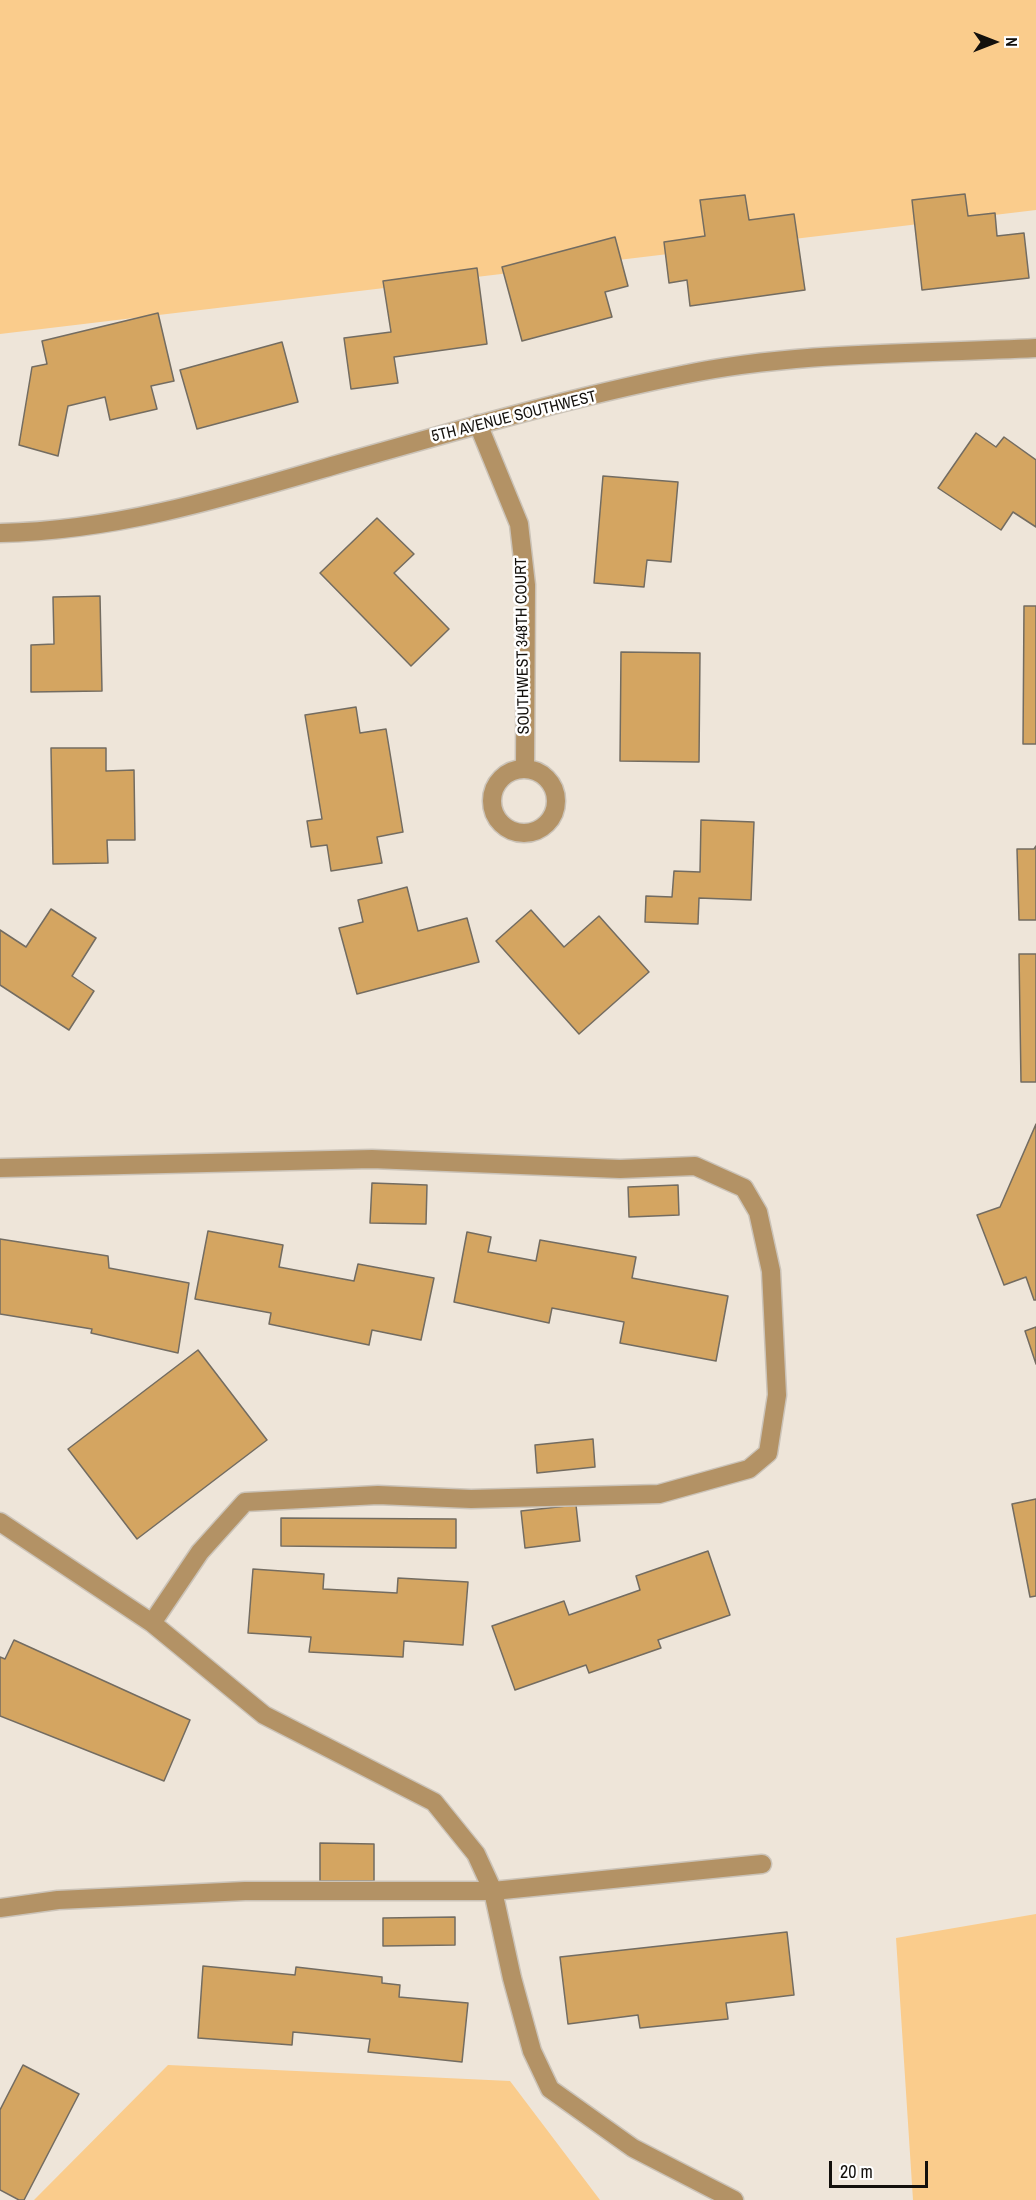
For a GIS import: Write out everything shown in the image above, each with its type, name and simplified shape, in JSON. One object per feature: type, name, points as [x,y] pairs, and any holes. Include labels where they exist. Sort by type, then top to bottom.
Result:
[{"type":"street","name":"5TH AVENUE SOUTHWEST","points":[[0,533],[93,524],[199,505],[478,424],[680,375],[746,363],[856,355],[1036,348]]},
{"type":"street","name":"SOUTHWEST 348TH COURT","points":[[478,424],[519,524],[526,585],[525,768]]},
{"type":"street","points":[[0,1168],[372,1160],[620,1169],[694,1166],[744,1188],[758,1212],[771,1270],[777,1395],[768,1453],[749,1469],[659,1494],[471,1499],[378,1495],[245,1502],[200,1552],[152,1623]]},
{"type":"street","points":[[0,1522],[152,1623],[264,1715],[434,1802],[476,1854],[493,1892],[512,1978],[532,2051],[550,2089],[633,2148],[734,2200]]},
{"type":"street","points":[[0,1908],[58,1900],[245,1892],[493,1892],[762,1864]]},
{"type":"shaded area","points":[[0,0],[1036,0],[1036,210],[0,334]]},
{"type":"shaded area","points":[[1036,1914],[1036,2200],[913,2200],[896,1938]]},
{"type":"shaded area","points":[[168,2065],[510,2081],[600,2200],[34,2200]]},
{"type":"building","points":[[965,194],[968,216],[995,213],[997,236],[1024,233],[1029,278],[922,290],[912,200]]},
{"type":"building","points":[[745,195],[749,220],[794,214],[805,290],[690,306],[687,280],[669,283],[664,242],[705,236],[700,200]]},
{"type":"building","points":[[615,237],[628,286],[605,292],[612,317],[522,341],[502,267]]},
{"type":"building","points":[[477,268],[487,344],[394,357],[398,383],[351,389],[344,338],[391,332],[383,281]]},
{"type":"building","points":[[158,313],[174,381],[151,386],[157,409],[110,420],[105,397],[68,406],[58,456],[19,445],[32,367],[47,364],[42,341]]},
{"type":"building","points":[[282,342],[298,402],[197,429],[180,370]]},
{"type":"building","points":[[976,433],[996,447],[1004,437],[1036,460],[1036,527],[1013,512],[1001,530],[938,488]]},
{"type":"building","points":[[603,476],[678,482],[671,562],[647,560],[644,587],[594,583]]},
{"type":"building","points":[[377,518],[414,554],[394,573],[449,629],[411,666],[320,573]]},
{"type":"building","points":[[100,596],[102,691],[31,692],[31,645],[54,644],[53,597]]},
{"type":"building","points":[[1024,606],[1036,606],[1036,744],[1023,744]]},
{"type":"building","points":[[621,652],[700,653],[699,762],[620,761]]},
{"type":"building","points":[[356,707],[360,733],[386,729],[403,832],[377,837],[382,863],[331,871],[327,845],[311,847],[307,821],[322,819],[305,715]]},
{"type":"building","points":[[51,748],[106,748],[106,771],[134,770],[135,840],[107,840],[108,863],[53,864]]},
{"type":"building","points":[[701,820],[754,822],[751,900],[699,898],[698,924],[645,922],[646,896],[672,897],[674,871],[700,872]]},
{"type":"building","points":[[1036,846],[1036,920],[1019,920],[1017,849],[1034,849]]},
{"type":"building","points":[[407,887],[418,931],[467,918],[479,962],[357,994],[339,928],[363,922],[358,900]]},
{"type":"building","points":[[51,909],[96,938],[72,976],[94,991],[69,1030],[0,985],[0,930],[26,947]]},
{"type":"building","points":[[531,910],[564,947],[599,916],[649,972],[579,1034],[496,941]]},
{"type":"building","points":[[1019,954],[1036,954],[1036,1082],[1021,1082]]},
{"type":"building","points":[[1036,1124],[1036,1300],[1034,1300],[1026,1277],[1004,1285],[977,1215],[1000,1207]]},
{"type":"building","points":[[372,1183],[427,1185],[426,1224],[370,1223]]},
{"type":"building","points":[[678,1185],[679,1215],[629,1217],[628,1187]]},
{"type":"building","points":[[208,1231],[283,1245],[279,1267],[354,1281],[358,1264],[434,1278],[421,1340],[372,1330],[369,1345],[269,1324],[271,1313],[195,1299]]},
{"type":"building","points":[[467,1232],[491,1237],[488,1252],[536,1261],[540,1240],[636,1257],[632,1278],[728,1296],[716,1361],[620,1343],[624,1322],[552,1308],[549,1323],[454,1302]]},
{"type":"building","points":[[0,1239],[108,1256],[109,1268],[189,1283],[178,1353],[91,1333],[92,1329],[0,1314]]},
{"type":"building","points":[[1036,1327],[1036,1364],[1025,1331]]},
{"type":"building","points":[[198,1350],[267,1440],[137,1539],[68,1449]]},
{"type":"building","points":[[593,1439],[595,1467],[537,1473],[535,1445]]},
{"type":"building","points":[[1036,1499],[1036,1596],[1030,1597],[1012,1504]]},
{"type":"building","points":[[576,1505],[580,1541],[525,1548],[521,1511]]},
{"type":"building","points":[[281,1518],[456,1519],[456,1548],[281,1546]]},
{"type":"building","points":[[708,1551],[730,1615],[658,1640],[661,1648],[589,1673],[586,1665],[515,1690],[492,1626],[564,1601],[569,1615],[640,1590],[636,1576]]},
{"type":"building","points":[[253,1569],[324,1574],[323,1589],[397,1593],[398,1578],[468,1582],[463,1645],[404,1641],[403,1657],[309,1652],[311,1637],[248,1633]]},
{"type":"building","points":[[14,1640],[190,1720],[164,1781],[0,1716],[0,1657],[5,1659]]},
{"type":"building","points":[[320,1843],[374,1844],[374,1881],[320,1881]]},
{"type":"building","points":[[455,1917],[455,1945],[383,1946],[383,1918]]},
{"type":"building","points":[[787,1932],[794,1995],[726,2003],[728,2019],[640,2028],[638,2015],[568,2024],[560,1957]]},
{"type":"building","points":[[203,1966],[295,1975],[296,1967],[382,1977],[382,1983],[400,1985],[399,1997],[468,2003],[462,2062],[368,2052],[370,2039],[293,2032],[292,2045],[198,2038]]},
{"type":"building","points":[[23,2065],[79,2094],[24,2200],[19,2200],[0,2190],[0,2110]]}]
